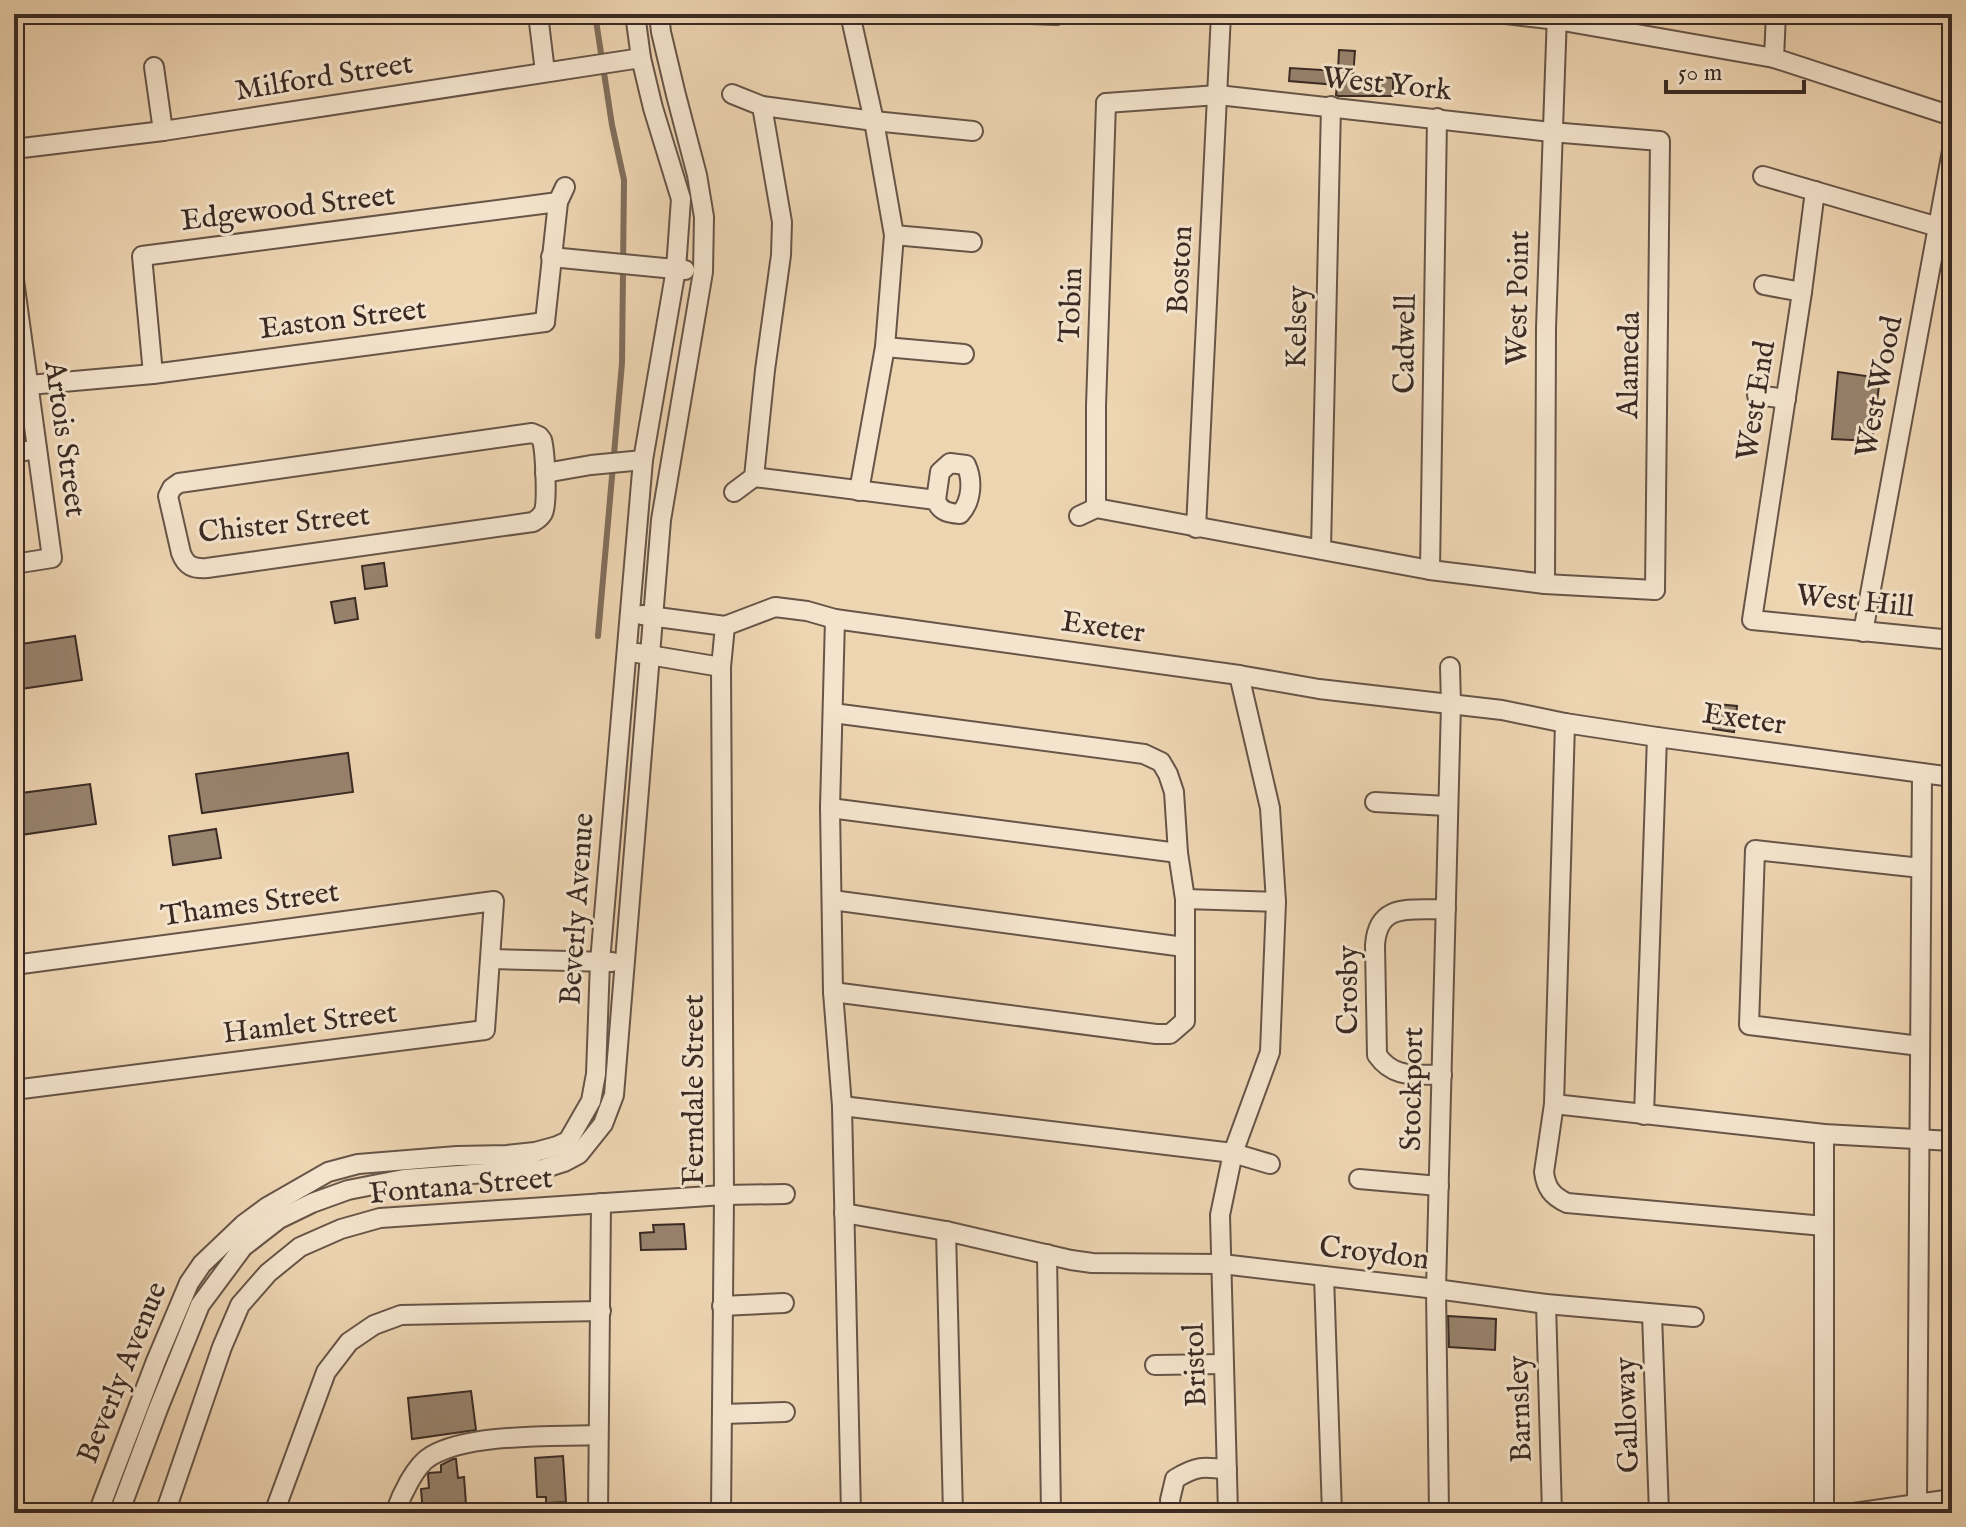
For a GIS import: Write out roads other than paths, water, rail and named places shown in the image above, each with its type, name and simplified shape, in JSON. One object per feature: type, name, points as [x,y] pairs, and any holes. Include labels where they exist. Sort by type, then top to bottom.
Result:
[{"type":"street","points":[[538,14],[545,72]]},
{"type":"street","name":"Beverly Avenue","points":[[98,1513],[189,1283],[202,1264],[244,1224],[328,1172],[358,1164],[535,1152],[568,1141],[591,1101],[596,1074],[600,962],[631,614],[634,461],[676,269],[681,199],[653,108],[635,14]]},
{"type":"street","name":"Beverly Avenue","points":[[119,1513],[200,1305],[243,1247],[279,1219],[348,1190],[404,1179],[542,1169],[564,1162],[579,1154],[603,1124],[614,1095],[661,520],[703,272],[704,217],[697,175],[659,14]]},
{"type":"street","points":[[850,14],[874,121],[894,235],[885,347],[859,491]]},
{"type":"street","points":[[1030,14],[1059,14]]},
{"type":"street","name":"Boston","points":[[1196,528],[1221,14]]},
{"type":"street","points":[[1506,14],[1557,17],[1774,58],[1952,116]]},
{"type":"street","points":[[1774,58],[1776,14]]},
{"type":"street","name":"West Point","points":[[1545,584],[1546,328],[1557,17]]},
{"type":"street","name":"Milford Street","points":[[14,149],[163,131],[641,58]]},
{"type":"street","points":[[154,67],[163,131]]},
{"type":"street","points":[[1093,89],[1106,103]]},
{"type":"street","points":[[732,94],[762,106],[973,131]]},
{"type":"street","name":"West York","points":[[1106,103],[1218,95],[1660,141]]},
{"type":"street","name":"Tobin","points":[[1106,103],[1101,302],[1087,406],[1087,512],[1196,528]]},
{"type":"street","points":[[754,477],[781,255],[782,222],[762,106]]},
{"type":"street","name":"Kelsey","points":[[1321,549],[1331,106]]},
{"type":"street","name":"Cadwell","points":[[1430,570],[1437,118]]},
{"type":"street","name":"Alameda","points":[[1545,584],[1659,596],[1660,141]]},
{"type":"street","name":"West Wood","points":[[1863,632],[1945,229],[1952,151]]},
{"type":"street","points":[[1763,176],[1945,229]]},
{"type":"street","name":"West End","points":[[1752,620],[1815,191]]},
{"type":"street","name":"Easton Street","points":[[29,385],[153,374],[547,326],[551,257],[562,194]]},
{"type":"street","name":"Edgewood Street","points":[[153,374],[142,256],[562,194]]},
{"type":"street","points":[[1083,198],[1103,200]]},
{"type":"street","points":[[894,235],[972,242]]},
{"type":"street","points":[[551,257],[703,272]]},
{"type":"street","name":"Artois Street","points":[[14,280],[52,558],[14,564]]},
{"type":"street","points":[[1764,285],[1802,292]]},
{"type":"street","points":[[1081,301],[1101,302]]},
{"type":"street","points":[[885,347],[964,354]]},
{"type":"street","points":[[1757,395],[1786,399]]},
{"type":"street","name":"Chister Street","points":[[532,433],[542,440],[545,473],[545,506],[541,517],[533,522],[207,568],[191,568],[185,562],[168,496],[179,483],[532,433]]},
{"type":"street","points":[[14,453],[37,449]]},
{"type":"street","points":[[545,473],[634,461]]},
{"type":"street","points":[[734,492],[754,477],[936,500]]},
{"type":"street","points":[[1196,528],[1430,570],[1545,584]]},
{"type":"street","name":"Exeter","points":[[725,626],[775,607],[835,619],[1239,675],[1319,689],[1502,710],[1657,737],[1952,777]]},
{"type":"street","points":[[631,614],[725,626]]},
{"type":"street","points":[[835,619],[830,808],[833,992],[842,1106],[851,1513]]},
{"type":"street","name":"West Hill","points":[[1752,620],[1952,640]]},
{"type":"street","name":"Ferndale Street","points":[[721,1513],[724,1195],[721,667],[725,626]]},
{"type":"street","points":[[628,652],[721,667]]},
{"type":"street","name":"Stockport","points":[[1439,1513],[1436,1289],[1450,667]]},
{"type":"street","name":"Bristol","points":[[1228,1513],[1220,1215],[1233,1153],[1270,1052],[1276,902],[1270,808],[1239,675]]},
{"type":"street","points":[[833,713],[1144,754],[1161,762],[1174,792],[1185,899],[1185,1021],[1170,1034],[1156,1034],[833,992]]},
{"type":"street","points":[[1565,723],[1554,1104],[1545,1182],[1551,1193],[1567,1203],[1824,1226]]},
{"type":"street","points":[[1644,1115],[1657,737]]},
{"type":"street","points":[[1917,1503],[1922,773]]},
{"type":"street","points":[[1375,802],[1447,806]]},
{"type":"street","points":[[830,808],[1178,853]]},
{"type":"street","points":[[1920,1046],[1749,1025],[1755,850],[1921,868]]},
{"type":"street","points":[[1185,899],[1276,902]]},
{"type":"street","points":[[832,900],[1184,947]]},
{"type":"street","name":"Hamlet Street","points":[[14,1090],[485,1030],[494,901]]},
{"type":"street","name":"Thames Street","points":[[14,965],[494,901]]},
{"type":"street","name":"Crosby","points":[[1442,1075],[1397,1073],[1384,1065],[1377,1055],[1375,945],[1376,931],[1381,921],[1393,911],[1446,909]]},
{"type":"street","points":[[491,959],[625,961]]},
{"type":"street","points":[[1554,1104],[1824,1134],[1952,1141]]},
{"type":"street","points":[[842,1106],[1233,1153],[1270,1164]]},
{"type":"street","points":[[1824,1134],[1824,1513]]},
{"type":"street","points":[[1359,1179],[1439,1186]]},
{"type":"street","name":"Fontana Street","points":[[165,1513],[222,1347],[240,1305],[268,1273],[300,1247],[341,1229],[380,1218],[724,1195],[785,1194]]},
{"type":"street","points":[[598,1513],[601,1203]]},
{"type":"street","name":"Croydon","points":[[844,1213],[946,1231],[1092,1263],[1222,1264],[1546,1304],[1694,1317]]},
{"type":"street","points":[[946,1231],[953,1513]]},
{"type":"street","points":[[1047,1254],[1051,1513]]},
{"type":"street","points":[[1324,1276],[1332,1513]]},
{"type":"street","points":[[722,1306],[784,1303]]},
{"type":"street","name":"Barnsley","points":[[1546,1304],[1552,1513]]},
{"type":"street","points":[[274,1513],[326,1372],[349,1342],[374,1325],[401,1315],[601,1311]]},
{"type":"street","name":"Galloway","points":[[1652,1314],[1659,1513]]},
{"type":"street","points":[[1155,1365],[1223,1364]]},
{"type":"street","points":[[722,1414],[785,1412]]},
{"type":"street","points":[[395,1513],[411,1479],[428,1457],[461,1443],[597,1435]]},
{"type":"street","points":[[1171,1513],[1170,1500],[1175,1479],[1191,1469],[1207,1466],[1227,1470]]},
{"type":"street","points":[[1854,1513],[1952,1499]]},
{"type":"waterway","points":[[595,14],[624,180],[622,363],[598,636]]}]
